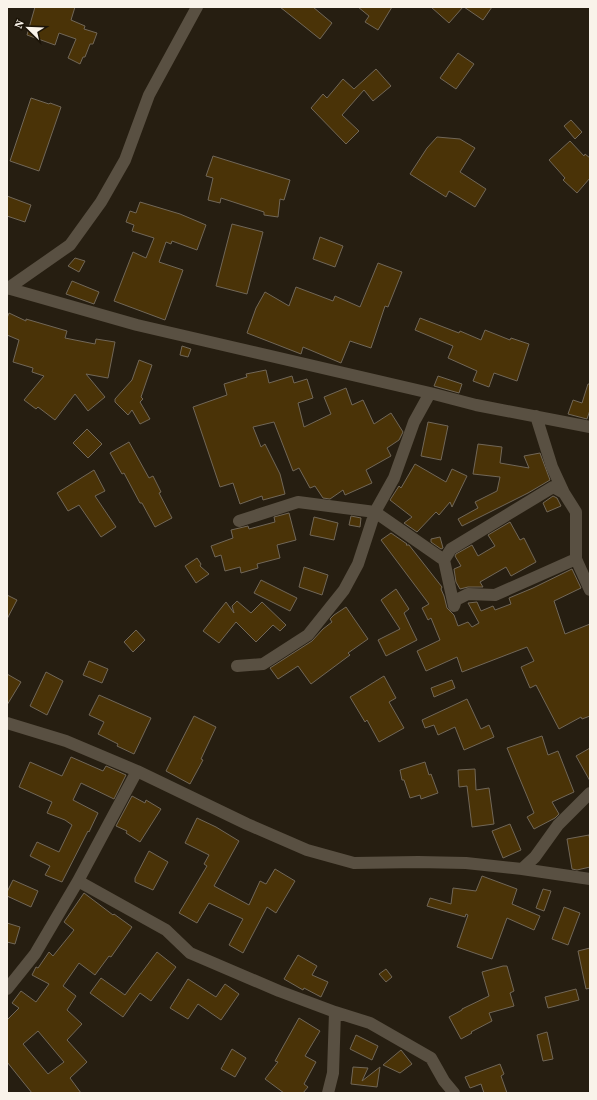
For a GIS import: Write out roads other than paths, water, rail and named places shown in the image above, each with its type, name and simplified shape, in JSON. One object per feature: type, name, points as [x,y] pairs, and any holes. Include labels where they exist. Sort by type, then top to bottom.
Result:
[{"type":"street","points":[[7,288],[70,245],[100,202],[125,160],[149,95],[198,7]]},
{"type":"street","points":[[7,288],[137,325],[476,405],[590,427]]},
{"type":"street","points":[[237,666],[263,664],[308,635],[344,590],[358,564],[375,512],[394,478],[414,422],[430,393]]},
{"type":"street","points":[[536,416],[552,467],[564,493],[576,512],[576,559],[590,590]]},
{"type":"street","points":[[444,560],[450,550],[553,487],[564,493]]},
{"type":"street","points":[[239,521],[298,502],[375,512],[444,560],[454,606],[456,600],[468,594],[495,595],[576,559]]},
{"type":"street","points":[[7,723],[66,741],[137,771],[247,824],[307,850],[354,863],[442,863],[522,869],[590,879]]},
{"type":"street","points":[[7,989],[35,954],[78,881],[137,771]]},
{"type":"street","points":[[522,869],[535,857],[558,825],[590,793]]},
{"type":"street","points":[[78,881],[166,930],[190,953],[279,991],[335,1012],[370,1023],[431,1058],[444,1081],[454,1093]]},
{"type":"street","points":[[328,1093],[333,1072],[335,1012]]}]
